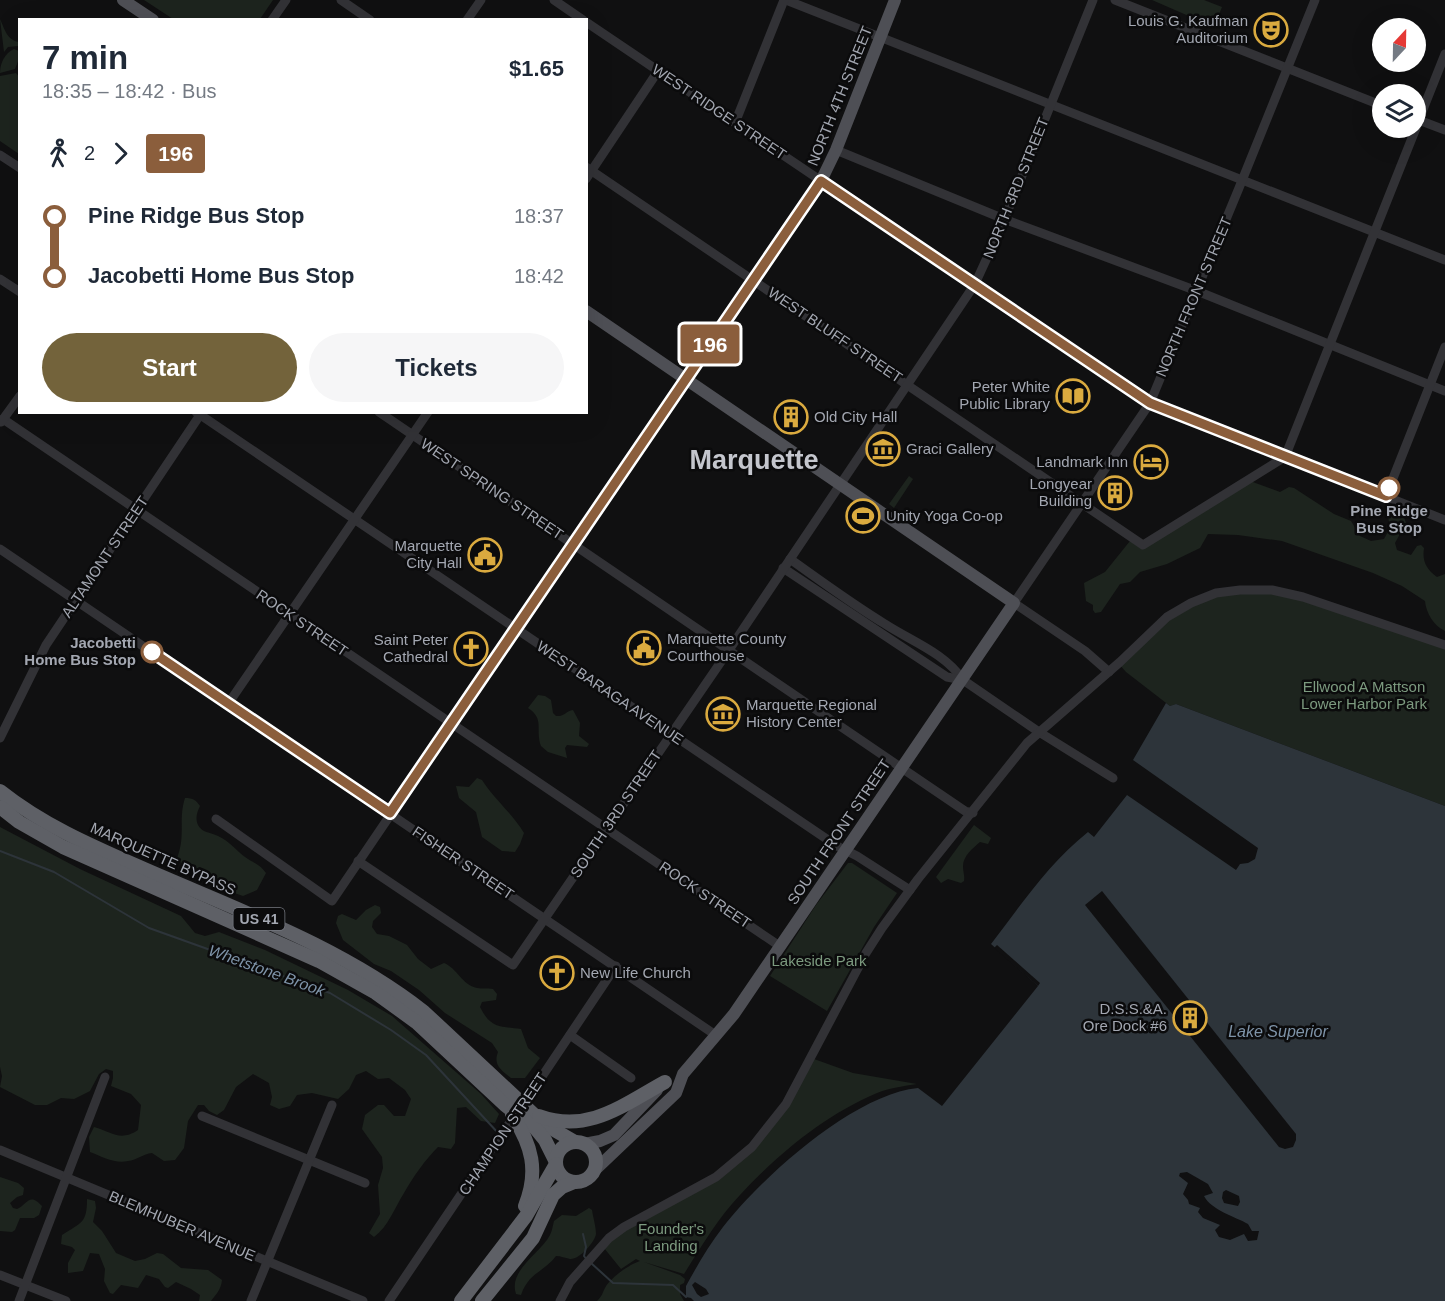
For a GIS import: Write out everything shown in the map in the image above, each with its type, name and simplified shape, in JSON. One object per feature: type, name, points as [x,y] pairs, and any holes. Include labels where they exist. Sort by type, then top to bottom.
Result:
[{"type":"highway","name":"MARQUETTE BYPASS","points":[[0,791],[30,813],[76,839],[314,944],[361,969],[404,996],[424,1012],[551,1130],[580,1143]]},
{"type":"highway","name":"MARQUETTE BYPASS","points":[[0,807],[19,822],[63,847],[339,971],[376,993],[416,1022],[506,1105],[536,1129],[545,1140],[556,1163]]},
{"type":"highway","points":[[531,1112],[564,1122],[592,1120],[664,1082]]},
{"type":"highway","name":"US 41","points":[[506,1105],[526,1138],[532,1164],[530,1193],[515,1230]]},
{"type":"highway","name":"US 41","points":[[461,1301],[537,1199],[562,1148],[569,1143],[580,1143]]},
{"type":"highway","points":[[482,1301],[532,1238],[553,1195],[562,1187],[586,1179],[594,1171],[595,1156],[580,1143]]},
{"type":"highway","name":"US 41","points":[[556,1163],[562,1174],[574,1182]]},
{"type":"main road","points":[[123,0],[150,18]]},
{"type":"main road","name":"NORTH 4TH STREET","points":[[686,379],[821,181],[836,150],[895,0]]},
{"type":"main road","points":[[588,312],[1014,603]]},
{"type":"main road","name":"SOUTH FRONT STREET","points":[[594,1171],[676,1093],[684,1074],[717,1036],[781,946],[1014,603]]},
{"type":"main road","name":"SOUTH FRONT STREET","points":[[580,1143],[600,1141],[614,1135],[664,1082],[684,1074]]},
{"type":"street","points":[[273,18],[286,0]]},
{"type":"street","points":[[341,0],[367,18]]},
{"type":"street","points":[[468,18],[481,0]]},
{"type":"street","points":[[554,0],[580,18]]},
{"type":"street","points":[[735,123],[785,0],[1445,260]]},
{"type":"street","name":"NORTH 3RD STREET","points":[[840,485],[906,383],[975,284],[1004,219],[1093,0]]},
{"type":"street","points":[[1115,0],[1372,102]]},
{"type":"street","name":"NORTH FRONT STREET","points":[[1014,603],[1150,403],[1315,0]]},
{"type":"street","name":"WEST RIDGE STREET","points":[[588,23],[1150,403],[1445,520]]},
{"type":"street","points":[[1426,101],[1445,54]]},
{"type":"street","points":[[588,172],[658,71]]},
{"type":"street","points":[[1426,125],[1445,130]]},
{"type":"street","points":[[1285,457],[1411,138]]},
{"type":"street","points":[[836,150],[1004,219],[1197,291],[1445,391]]},
{"type":"street","points":[[0,154],[18,167]]},
{"type":"street","name":"WEST BLUFF STREET","points":[[588,172],[753,280],[1143,545],[1285,457]]},
{"type":"street","points":[[0,279],[18,291]]},
{"type":"street","points":[[1386,496],[1445,347]]},
{"type":"street","points":[[216,819],[332,901],[686,379]]},
{"type":"street","points":[[2,422],[18,399]]},
{"type":"street","name":"ALTAMONT STREET","points":[[0,738],[46,645],[198,414]]},
{"type":"street","name":"WEST BARAGA AVENUE","points":[[200,414],[837,846],[910,890]]},
{"type":"street","name":"WEST SPRING STREET","points":[[382,414],[965,811],[973,813]]},
{"type":"street","points":[[228,704],[427,414]]},
{"type":"street","name":"ROCK STREET","points":[[2,422],[781,946]]},
{"type":"street","name":"SOUTH 3RD STREET","points":[[358,861],[513,965],[840,485]]},
{"type":"street","name":"FISHER STREET","points":[[0,549],[717,1036]]},
{"type":"street","points":[[790,559],[885,624],[918,642],[955,668],[963,680],[1039,732],[1113,778]]},
{"type":"street","points":[[783,568],[947,677],[963,680]]},
{"type":"street","points":[[560,1301],[580,1269],[597,1250],[624,1227],[716,1177],[752,1147],[786,1104],[867,953],[910,890],[1027,743],[1167,617],[1191,603],[1216,593],[1272,590],[1303,597],[1445,645]]},
{"type":"street","points":[[1014,603],[1085,651],[1108,672]]},
{"type":"street","name":"CHAMPION STREET","points":[[389,1301],[616,966]]},
{"type":"street","points":[[570,1035],[631,1078]]},
{"type":"street","points":[[19,1301],[105,1077]]},
{"type":"street","points":[[251,1301],[332,1105]]},
{"type":"street","points":[[202,1116],[365,1183]]},
{"type":"street","name":"BLEMHUBER AVENUE","points":[[0,1150],[363,1301]]},
{"type":"street","points":[[0,1275],[66,1301]]},
{"type":"green space","points":[[144,0],[273,0],[261,18],[171,18]]},
{"type":"green space","points":[[1152,0],[1204,0],[1222,7],[1214,27]]},
{"type":"green space","points":[[0,19],[9,37],[18,42],[18,46],[8,47],[4,52]]},
{"type":"green space","points":[[14,49],[18,51],[15,69],[0,73],[1,66],[8,53]]},
{"type":"green space","points":[[16,73],[18,76],[18,153],[0,141],[0,76]]},
{"type":"green space","points":[[909,476],[913,479],[894,508],[889,504]]},
{"type":"green space","points":[[1250,481],[1280,492],[1289,487],[1294,488],[1334,514],[1351,521],[1360,536],[1371,541],[1384,539],[1390,528],[1388,516],[1390,512],[1404,517],[1406,523],[1395,543],[1397,550],[1411,555],[1417,546],[1421,545],[1424,548],[1424,561],[1430,571],[1437,577],[1445,574],[1445,631],[1431,619],[1425,601],[1402,586],[1373,573],[1282,541],[1238,535],[1208,534],[1200,548],[1167,564],[1140,572],[1130,582],[1120,584],[1101,612],[1095,613],[1093,605],[1086,601],[1084,583],[1105,572],[1130,541],[1139,547]]},
{"type":"green space","name":"Ellwood A Mattson Lower Harbor Park","points":[[1272,590],[1445,645],[1445,806],[1176,704],[1170,706],[1126,672],[1118,663],[1167,617],[1216,593]]},
{"type":"green space","points":[[538,695],[551,700],[553,713],[556,716],[573,710],[580,723],[579,736],[589,744],[587,747],[567,745],[565,748],[567,758],[548,752],[541,746],[538,720],[528,708]]},
{"type":"green space","points":[[477,778],[482,780],[524,833],[515,852],[502,851],[482,837],[476,812],[459,798],[456,786],[469,787]]},
{"type":"green space","points":[[185,798],[194,800],[200,806],[197,820],[202,830],[226,841],[266,873],[257,890],[243,896],[223,889],[187,870],[177,858],[180,850]]},
{"type":"green space","points":[[974,825],[991,838],[988,844],[980,842],[963,862],[964,881],[961,883],[948,879],[941,883],[936,877]]},
{"type":"green space","points":[[0,827],[80,869],[181,916],[195,933],[205,936],[219,932],[265,950],[348,990],[392,1016],[481,1094],[499,1114],[495,1123],[481,1121],[466,1107],[457,1108],[455,1143],[451,1149],[438,1147],[428,1157],[387,1222],[374,1237],[369,1233],[380,1214],[378,1185],[383,1168],[382,1157],[362,1129],[365,1115],[378,1105],[384,1105],[394,1116],[405,1116],[411,1099],[405,1090],[389,1078],[378,1079],[366,1071],[356,1075],[349,1089],[338,1099],[312,1093],[297,1095],[290,1106],[279,1109],[270,1105],[272,1097],[269,1083],[253,1074],[236,1087],[224,1110],[217,1115],[204,1105],[198,1105],[188,1121],[184,1148],[175,1160],[164,1161],[152,1153],[118,1162],[90,1152],[89,1137],[94,1127],[121,1136],[138,1130],[141,1105],[131,1094],[111,1086],[113,1071],[106,1069],[99,1074],[90,1091],[74,1099],[61,1098],[47,1105],[35,1105],[0,1087],[2,1076],[0,1067]]},
{"type":"green space","name":"Lakeside Park","points":[[848,863],[852,863],[897,893],[874,927],[827,1011],[770,976],[816,905]]},
{"type":"green space","points":[[375,905],[380,907],[381,913],[373,921],[372,927],[377,934],[389,936],[407,945],[418,959],[431,969],[444,963],[472,986],[493,989],[497,994],[496,1000],[482,1002],[480,1007],[484,1014],[492,1023],[502,1027],[521,1029],[528,1048],[540,1058],[525,1078],[511,1078],[497,1064],[498,1052],[492,1043],[445,1013],[419,990],[391,971],[374,964],[343,940],[336,923],[338,916],[342,914],[356,920]]},
{"type":"green space","name":"Founder's Landing","points":[[814,1059],[853,1073],[917,1084],[877,1093],[839,1112],[803,1137],[770,1165],[724,1213],[684,1274],[644,1262],[685,1279],[680,1285],[680,1294],[684,1301],[597,1301],[611,1280],[626,1268],[640,1261],[636,1259],[621,1269],[604,1248],[616,1234],[744,1157]]},
{"type":"green space","points":[[0,1177],[18,1183],[24,1188],[23,1195],[10,1203],[13,1208],[21,1207],[31,1199],[42,1206],[39,1215],[34,1218],[20,1218],[12,1232],[0,1231]]},
{"type":"green space","points":[[87,1199],[95,1201],[93,1222],[102,1231],[116,1253],[135,1261],[157,1253],[163,1254],[181,1268],[208,1270],[222,1280],[211,1301],[199,1301],[200,1295],[176,1282],[168,1288],[159,1279],[146,1275],[138,1288],[121,1285],[113,1294],[110,1293],[104,1281],[105,1269],[99,1254],[90,1253],[83,1271],[68,1273],[68,1263],[75,1250],[61,1244],[62,1235],[82,1221],[86,1213]]},
{"type":"green space","points":[[589,1208],[592,1210],[596,1234],[590,1246],[574,1259],[556,1256],[532,1277],[521,1295],[516,1294],[517,1277],[551,1233],[554,1221],[562,1215],[576,1216]]},
{"type":"water","name":"Lake Superior","points":[[1166,703],[1170,706],[1176,704],[1445,806],[1445,1301],[694,1301],[686,1297],[686,1286],[723,1227],[760,1185],[811,1141],[866,1105],[893,1094],[918,1088],[942,1106],[1038,986],[991,944],[1048,871],[1088,832],[1094,837],[1127,795],[1236,870],[1240,864],[1255,859],[1258,848],[1133,760]],"holes":[[[1187,1172],[1208,1184],[1213,1193],[1204,1196],[1207,1201],[1248,1224],[1252,1231],[1259,1231],[1257,1240],[1248,1241],[1244,1234],[1230,1240],[1219,1237],[1215,1230],[1220,1225],[1203,1218],[1198,1212],[1200,1208],[1189,1204],[1183,1194],[1188,1183],[1179,1176],[1180,1173]],[[1226,1190],[1239,1196],[1238,1206],[1224,1203],[1222,1198]],[[695,1282],[706,1289],[709,1294],[701,1297],[692,1285]]]},
{"type":"pier","name":"D.S.S.&A. Ore Dock #6","points":[[1102,891],[1296,1134],[1293,1147],[1285,1149],[1279,1147],[1085,905]]},
{"type":"pier","points":[[997,945],[1040,983],[1038,986],[994,948]]},
{"type":"waterway","name":"Whetstone Brook","points":[[0,851],[54,872],[149,928],[330,993],[391,1030],[426,1055],[499,1134]]},
{"type":"waterway","name":"Whetstone Brook","points":[[583,1234],[586,1247],[584,1256],[587,1260]]},
{"type":"waterway","name":"Whetstone Brook","points":[[591,1263],[613,1283],[673,1285],[686,1297]]},
{"type":"bus line","name":"196","points":[[152,652],[390,813],[821,181],[1150,403],[1386,496],[1389,488]]},
{"type":"place","name":"Louis G. Kaufman Auditorium","points":[[1271,30]]},
{"type":"place","name":"Peter White Public Library","points":[[1073,396]]},
{"type":"place","name":"Old City Hall","points":[[791,417]]},
{"type":"place","name":"Graci Gallery","points":[[883,449]]},
{"type":"place","name":"Landmark Inn","points":[[1151,462]]},
{"type":"place","name":"Pine Ridge Bus Stop","points":[[1389,488]]},
{"type":"place","name":"Longyear Building","points":[[1115,493]]},
{"type":"place","name":"Unity Yoga Co-op","points":[[863,516]]},
{"type":"place","name":"Marquette City Hall","points":[[485,555]]},
{"type":"place","name":"Marquette County Courthouse","points":[[644,648]]},
{"type":"place","name":"Saint Peter Cathedral","points":[[471,649]]},
{"type":"place","name":"Jacobetti Home Bus Stop","points":[[152,652]]},
{"type":"place","name":"Marquette Regional History Center","points":[[723,714]]},
{"type":"place","name":"New Life Church","points":[[557,973]]},
{"type":"place","name":"D.S.S.&A. Ore Dock #6","points":[[1190,1018]]},
{"type":"district","name":"Marquette","points":[[754,460]]}]
